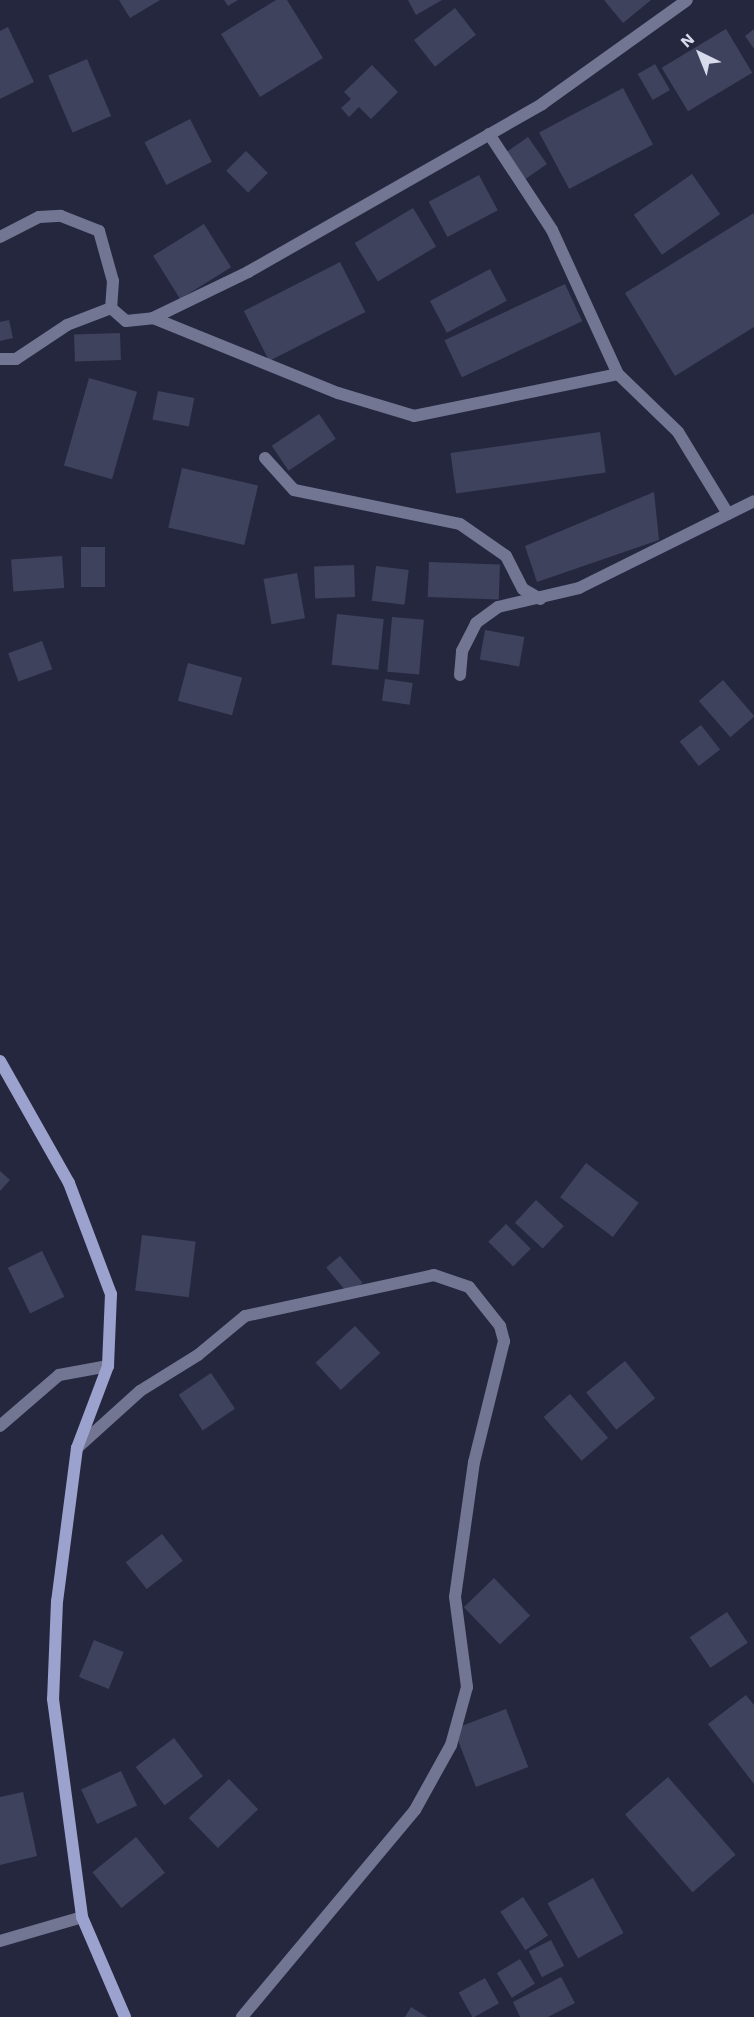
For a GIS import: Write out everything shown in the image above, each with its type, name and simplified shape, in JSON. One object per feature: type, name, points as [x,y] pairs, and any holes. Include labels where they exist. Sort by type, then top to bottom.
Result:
[{"type":"street","points":[[111,308],[126,321],[153,318],[248,272],[542,104],[687,0]]},
{"type":"street","points":[[489,134],[552,230],[618,374],[678,432],[728,514]]},
{"type":"street","points":[[0,237],[39,217],[61,216],[99,231],[113,281],[111,308]]},
{"type":"street","points":[[0,359],[16,359],[67,325],[111,308]]},
{"type":"street","points":[[153,318],[338,393],[414,416],[618,374]]},
{"type":"street","points":[[266,458],[294,490],[459,524],[506,556],[523,589],[541,599]]},
{"type":"street","points":[[460,675],[462,651],[476,623],[498,607],[541,599],[579,588],[754,501]]},
{"type":"street","points":[[0,1061],[69,1183],[97,1251],[111,1294],[108,1366],[77,1448],[57,1601],[53,1699],[82,1917],[125,2017]]},
{"type":"street","points":[[77,1448],[140,1390],[198,1355],[245,1316],[434,1275],[469,1287],[500,1326],[504,1341],[474,1462],[455,1597],[467,1687],[452,1745],[415,1810],[242,2017]]},
{"type":"street","points":[[0,1426],[59,1375],[108,1366]]},
{"type":"street","points":[[0,1941],[82,1917]]},
{"type":"building","points":[[119,0],[160,0],[130,18]]},
{"type":"building","points":[[224,0],[238,0],[228,6]]},
{"type":"building","points":[[276,0],[287,0],[323,58],[260,97],[221,34]]},
{"type":"building","points":[[408,0],[442,0],[416,15]]},
{"type":"building","points":[[604,0],[651,0],[623,23]]},
{"type":"building","points":[[455,8],[476,35],[435,67],[414,40]]},
{"type":"building","points":[[8,27],[34,82],[0,99],[0,31]]},
{"type":"building","points":[[726,29],[752,73],[688,111],[662,68]]},
{"type":"building","points":[[754,29],[754,49],[745,36]]},
{"type":"building","points":[[87,59],[111,116],[73,132],[48,75]]},
{"type":"building","points":[[655,64],[670,90],[653,100],[638,74]]},
{"type":"building","points":[[372,65],[398,92],[371,119],[359,107],[349,117],[341,108],[351,99],[344,92]]},
{"type":"building","points":[[623,88],[653,145],[569,189],[539,133]]},
{"type":"building","points":[[190,119],[212,162],[166,185],[145,142]]},
{"type":"building","points":[[528,137],[547,164],[521,182],[502,155]]},
{"type":"building","points":[[246,151],[268,173],[248,193],[226,171]]},
{"type":"building","points":[[692,174],[720,214],[662,255],[634,215]]},
{"type":"building","points":[[479,175],[498,210],[447,237],[429,202]]},
{"type":"building","points":[[413,208],[436,247],[378,282],[355,243]]},
{"type":"building","points":[[754,213],[754,327],[675,376],[625,293]]},
{"type":"building","points":[[204,224],[231,267],[180,299],[153,256]]},
{"type":"building","points":[[340,262],[365,312],[269,361],[244,311]]},
{"type":"building","points":[[490,269],[507,301],[447,333],[430,301]]},
{"type":"building","points":[[565,284],[582,321],[462,377],[444,340]]},
{"type":"building","points":[[9,320],[13,338],[0,341],[0,322]]},
{"type":"building","points":[[120,333],[121,360],[75,362],[74,335]]},
{"type":"building","points":[[89,378],[137,392],[112,479],[64,465]]},
{"type":"building","points":[[158,391],[194,398],[189,427],[152,419]]},
{"type":"building","points":[[319,414],[336,439],[289,471],[272,446]]},
{"type":"building","points":[[600,432],[606,473],[456,494],[450,453]]},
{"type":"building","points":[[182,468],[258,486],[244,545],[168,527]]},
{"type":"building","points":[[654,492],[659,540],[537,582],[525,546]]},
{"type":"building","points":[[81,547],[105,547],[105,587],[81,587]]},
{"type":"building","points":[[62,556],[64,588],[13,591],[11,560]]},
{"type":"building","points":[[429,562],[500,564],[499,599],[428,597]]},
{"type":"building","points":[[354,565],[355,597],[315,598],[314,566]]},
{"type":"building","points":[[376,566],[409,570],[404,605],[372,601]]},
{"type":"building","points":[[297,573],[305,618],[272,624],[264,579]]},
{"type":"building","points":[[337,614],[384,619],[378,670],[332,665]]},
{"type":"building","points":[[392,617],[424,620],[419,675],[387,672]]},
{"type":"building","points":[[485,630],[524,637],[519,666],[480,660]]},
{"type":"building","points":[[42,641],[52,669],[18,682],[8,653]]},
{"type":"building","points":[[188,663],[242,677],[232,715],[178,701]]},
{"type":"building","points":[[385,679],[413,683],[410,705],[382,701]]},
{"type":"building","points":[[723,680],[754,716],[730,737],[699,701]]},
{"type":"building","points":[[701,725],[720,749],[699,766],[680,742]]},
{"type":"building","points":[[586,1163],[639,1203],[613,1237],[560,1197]]},
{"type":"building","points":[[0,1171],[10,1180],[0,1191]]},
{"type":"building","points":[[536,1200],[564,1226],[543,1249],[515,1223]]},
{"type":"building","points":[[506,1224],[531,1249],[513,1266],[488,1242]]},
{"type":"building","points":[[142,1235],[196,1242],[189,1297],[135,1291]]},
{"type":"building","points":[[42,1251],[64,1297],[30,1313],[8,1268]]},
{"type":"building","points":[[340,1256],[362,1283],[349,1294],[326,1268]]},
{"type":"building","points":[[355,1326],[380,1353],[341,1390],[316,1363]]},
{"type":"building","points":[[625,1361],[655,1398],[616,1430],[586,1392]]},
{"type":"building","points":[[211,1373],[235,1409],[203,1430],[179,1395]]},
{"type":"building","points":[[570,1394],[608,1438],[582,1461],[544,1417]]},
{"type":"building","points":[[162,1534],[183,1561],[147,1589],[126,1562]]},
{"type":"building","points":[[494,1578],[530,1615],[500,1645],[464,1607]]},
{"type":"building","points":[[727,1612],[748,1643],[710,1668],[690,1637]]},
{"type":"building","points":[[94,1640],[124,1652],[109,1689],[79,1677]]},
{"type":"building","points":[[746,1695],[754,1705],[754,1784],[708,1724]]},
{"type":"building","points":[[506,1709],[528,1767],[476,1787],[454,1729]]},
{"type":"building","points":[[174,1738],[203,1776],[165,1805],[136,1767]]},
{"type":"building","points":[[121,1771],[137,1805],[97,1824],[81,1790]]},
{"type":"building","points":[[668,1777],[736,1855],[693,1892],[625,1814]]},
{"type":"building","points":[[229,1779],[258,1809],[218,1848],[189,1818]]},
{"type":"building","points":[[23,1792],[37,1856],[0,1865],[0,1797]]},
{"type":"building","points":[[136,1837],[165,1873],[121,1908],[92,1872]]},
{"type":"building","points":[[593,1878],[624,1933],[578,1958],[548,1903]]},
{"type":"building","points":[[523,1897],[548,1936],[525,1950],[500,1912]]},
{"type":"building","points":[[551,1940],[564,1966],[542,1977],[529,1951]]},
{"type":"building","points":[[520,1959],[535,1984],[512,1998],[497,1973]]},
{"type":"building","points":[[561,1977],[575,2003],[548,2017],[520,2017],[513,2002]]},
{"type":"building","points":[[485,1978],[499,2003],[472,2017],[459,1993]]},
{"type":"building","points":[[411,2007],[427,2017],[405,2017]]}]
